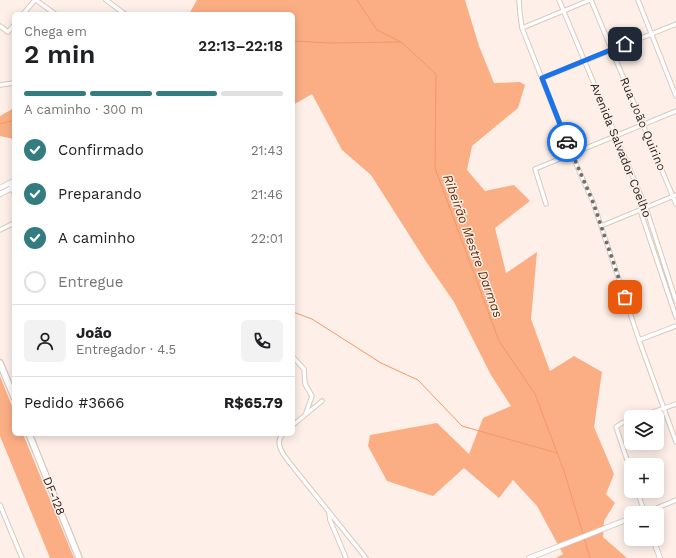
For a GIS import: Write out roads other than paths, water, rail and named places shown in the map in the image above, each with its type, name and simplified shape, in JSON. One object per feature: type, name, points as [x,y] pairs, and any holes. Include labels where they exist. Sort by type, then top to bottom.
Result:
[{"type":"main road","points":[[0,363],[12,393]]},
{"type":"main road","name":"DF-128","points":[[30,436],[79,558]]},
{"type":"street","points":[[25,12],[36,0],[51,12]]},
{"type":"street","points":[[106,0],[122,12]]},
{"type":"street","points":[[519,0],[522,28],[572,155],[593,202],[639,340],[676,442]]},
{"type":"street","name":"Avenida Salvador Coelho","points":[[559,0],[646,208],[676,302]]},
{"type":"street","points":[[522,28],[591,0]]},
{"type":"street","name":"Rua João Quirino","points":[[591,0],[674,196],[676,204]]},
{"type":"street","points":[[638,0],[676,96]]},
{"type":"street","points":[[542,78],[676,24]]},
{"type":"street","points":[[0,26],[8,32],[12,27]]},
{"type":"street","points":[[0,85],[12,83]]},
{"type":"street","points":[[546,204],[535,170],[676,111]]},
{"type":"street","points":[[0,188],[12,186]]},
{"type":"street","points":[[0,194],[12,187]]},
{"type":"street","points":[[600,226],[674,196]]},
{"type":"street","name":"Avenida Salvador Coelho","points":[[640,210],[676,317]]},
{"type":"street","points":[[0,230],[12,224]]},
{"type":"street","points":[[639,340],[676,326]]},
{"type":"street","points":[[295,359],[304,369],[306,384],[312,396],[306,413]]},
{"type":"street","points":[[295,423],[322,401]]},
{"type":"street","points":[[658,410],[676,404]]},
{"type":"street","points":[[624,422],[616,427],[626,458]]},
{"type":"street","points":[[282,436],[280,439],[280,449],[366,558]]},
{"type":"street","points":[[661,506],[676,500]]},
{"type":"street","points":[[0,504],[22,558]]},
{"type":"street","points":[[329,512],[330,520],[346,558]]},
{"type":"street","points":[[529,558],[624,521]]},
{"type":"street","points":[[656,546],[660,558]]},
{"type":"waterway","name":"Ribeirão Mestre Darmas","points":[[357,0],[377,30],[401,42],[436,74],[435,168],[499,341],[535,394],[564,471],[583,534]]},
{"type":"waterway","name":"Ribeirão Mestre Darmas","points":[[295,41],[330,43],[400,42]]},
{"type":"waterway","name":"Ribeirão Mestre Darmas","points":[[0,124],[12,121]]},
{"type":"waterway","points":[[295,313],[312,319],[381,363],[418,380],[462,426],[557,453]]},
{"type":"waterway","name":"Ribeirão Mestre Darmas","points":[[584,538],[590,558]]}]
